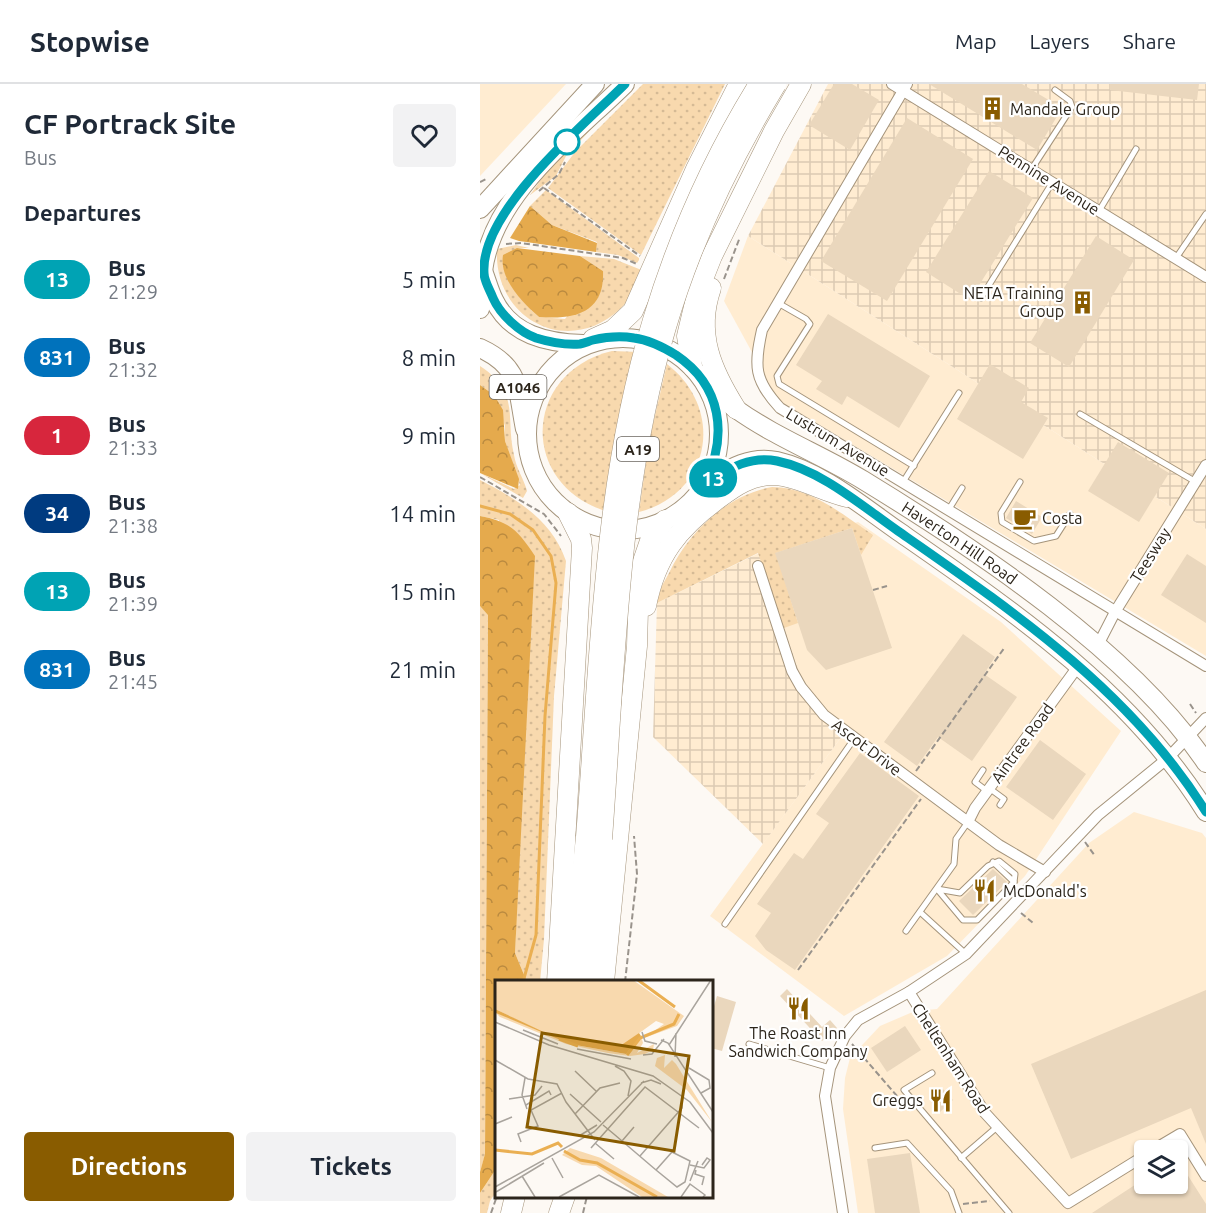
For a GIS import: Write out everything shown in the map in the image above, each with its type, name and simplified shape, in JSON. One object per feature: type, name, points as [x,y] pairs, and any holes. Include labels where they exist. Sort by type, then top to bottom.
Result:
[{"type":"highway","points":[[588,342],[613,330],[633,311],[696,169],[739,84]]},
{"type":"highway","name":"A19","points":[[589,980],[594,838],[611,541],[622,455],[652,321],[681,239],[714,164],[759,84]]},
{"type":"highway","name":"A19","points":[[570,980],[594,838],[625,540],[648,401],[666,327],[692,252],[728,170],[776,84]]},
{"type":"highway","points":[[736,409],[717,379],[709,358],[704,324],[708,296],[784,112],[801,84]]},
{"type":"highway","points":[[692,366],[687,336],[691,315],[712,256],[737,226]]},
{"type":"highway","name":"A1046","points":[[637,646],[648,596],[666,549],[689,521],[737,485],[759,476],[774,475],[801,480],[822,490],[848,497]]},
{"type":"highway","points":[[557,980],[581,563],[581,539],[568,513]]},
{"type":"highway","points":[[604,980],[637,646],[639,573],[647,548],[664,520]]},
{"type":"highway","points":[[511,1213],[515,1198]]},
{"type":"highway","points":[[523,1213],[527,1198]]},
{"type":"highway","points":[[548,1213],[552,1198]]},
{"type":"highway","points":[[559,1213],[565,1198]]},
{"type":"main road","points":[[480,209],[595,84]]},
{"type":"main road","points":[[480,309],[483,272],[490,240],[516,194],[553,154],[625,84]]},
{"type":"main road","points":[[480,192],[507,177]]},
{"type":"main road","name":"A1046","points":[[480,348],[506,364],[515,378],[521,396],[528,442],[537,477],[556,503],[593,528],[622,533],[641,530],[664,520],[688,502],[705,483],[716,460],[719,430],[714,400],[705,382],[692,366],[660,345],[635,338],[588,342],[550,341],[533,337],[518,328],[495,303],[483,272]]},
{"type":"main road","name":"A1046","points":[[528,442],[537,397],[544,384],[588,342]]},
{"type":"main road","name":"Haverton Hill Road","points":[[705,382],[736,409],[864,480],[963,544],[1097,647],[1157,702],[1190,738]]},
{"type":"main road","name":"Haverton Hill Road","points":[[705,483],[736,465],[757,460],[776,461],[807,471],[1024,620],[1079,665],[1122,706],[1168,758]]},
{"type":"main road","name":"A1046","points":[[1190,738],[1206,763]]},
{"type":"main road","name":"A1046","points":[[1168,758],[1206,812]]},
{"type":"street","points":[[784,112],[810,84]]},
{"type":"street","name":"Pennine Avenue","points":[[892,84],[905,87],[1052,183],[1206,277]]},
{"type":"street","name":"Lustrum Avenue","points":[[905,87],[762,330],[755,358],[759,378],[765,392],[780,408],[1206,666]]},
{"type":"street","name":"Teesway","points":[[1097,647],[1115,612],[1206,465]]},
{"type":"street","name":"Ascot Drive","points":[[758,566],[792,671],[801,687],[824,715],[968,822],[1045,872]]},
{"type":"street","name":"Aintree Road","points":[[968,822],[988,790],[1079,665]]},
{"type":"street","points":[[1190,738],[1206,718]]},
{"type":"street","name":"Cheltenham Road","points":[[1134,1162],[1068,1203],[997,1127],[951,1061],[909,992],[966,954],[1098,815],[1190,738]]},
{"type":"street","points":[[843,1213],[825,1096],[830,1068],[845,1036],[858,1020],[909,992]]},
{"type":"street","points":[[1170,1140],[1180,1134],[1184,1140]]},
{"type":"street","points":[[1188,1147],[1206,1176]]},
{"type":"lane","points":[[1032,170],[1072,107],[1070,101],[1055,90]]},
{"type":"lane","points":[[1099,211],[1136,149]]},
{"type":"lane","points":[[981,298],[1052,183]]},
{"type":"lane","points":[[1176,258],[1206,214]]},
{"type":"lane","points":[[778,303],[806,319],[810,324],[777,376],[779,384],[914,466]]},
{"type":"lane","points":[[903,482],[959,393]]},
{"type":"lane","points":[[1080,414],[1196,482]]},
{"type":"lane","points":[[1020,482],[1001,513],[1002,522],[1034,542],[1056,536],[1071,514]]},
{"type":"lane","points":[[948,508],[962,488]]},
{"type":"lane","points":[[725,924],[854,739]]},
{"type":"lane","points":[[983,771],[975,782],[1004,799],[1000,805]]},
{"type":"lane","points":[[906,931],[954,864],[956,839],[968,822]]},
{"type":"lane","points":[[999,861],[1005,864],[1015,874],[1014,882],[977,920],[970,922],[963,920],[937,890],[960,893],[993,862],[999,861]]},
{"type":"lane","points":[[920,912],[966,954]]},
{"type":"lane","points":[[749,1044],[830,1068]]},
{"type":"lane","points":[[932,1072],[904,1090],[1010,1213]]},
{"type":"lane","points":[[961,1158],[997,1127]]},
{"type":"lane","points":[[875,1148],[907,1143],[951,1191],[959,1213]]},
{"type":"path","points":[[535,194],[559,174],[570,155]]},
{"type":"path","points":[[544,188],[644,258]]},
{"type":"path","points":[[720,288],[737,226]]},
{"type":"path","points":[[504,244],[506,237]]},
{"type":"path","points":[[521,243],[623,258],[632,262]]},
{"type":"path","points":[[480,477],[544,514],[562,537]]},
{"type":"path","points":[[873,590],[887,586]]},
{"type":"path","points":[[910,780],[1005,646]]},
{"type":"path","points":[[798,970],[926,792]]},
{"type":"path","points":[[1085,842],[1095,856]]},
{"type":"path","points":[[1021,913],[1033,923]]},
{"type":"path","points":[[845,1036],[897,1096],[904,1090]]},
{"type":"path","points":[[957,1205],[988,1202],[995,1197]]},
{"type":"path","points":[[491,1213],[497,1198]]},
{"type":"path","points":[[583,1213],[587,1198]]},
{"type":"shaded area","points":[[480,84],[566,84],[480,176]]},
{"type":"shaded area","points":[[643,84],[725,84],[641,255],[548,188],[575,152]]},
{"type":"shaded area","points":[[828,84],[1206,84],[1206,529],[748,236]]},
{"type":"shaded area","points":[[593,123],[595,125],[566,156],[556,176],[530,195],[550,167]]},
{"type":"shaded area","points":[[546,190],[639,258],[637,263],[618,255],[596,252],[597,242],[552,225],[530,206]]},
{"type":"shaded area","points":[[748,236],[1206,529],[1206,656],[778,400],[724,301]]},
{"type":"shaded area","points":[[516,245],[529,248],[517,248],[531,310],[539,317],[565,319],[603,271],[580,256],[614,259],[644,271],[624,305],[600,323],[578,330],[557,330],[537,324],[520,312],[507,295],[499,274],[497,249]]},
{"type":"shaded area","points":[[612,351],[640,352],[609,512],[580,499],[559,479],[546,456],[543,430],[547,405],[560,382],[582,363]]},
{"type":"shaded area","points":[[667,364],[685,382],[697,403],[703,426],[702,448],[695,469],[682,487],[664,502],[639,512],[649,441]]},
{"type":"shaded area","points":[[480,366],[493,376],[506,396],[515,460],[527,491],[523,498],[480,473],[514,489],[520,485],[505,441],[505,426],[494,395],[480,385]]},
{"type":"shaded area","points":[[480,480],[532,512],[552,534],[566,561],[554,696],[544,939],[540,980],[526,980],[515,953],[519,828],[499,520],[480,516]]},
{"type":"shaded area","points":[[772,487],[786,488],[825,503],[873,535],[861,555],[852,528],[776,553],[798,623],[784,628],[758,553],[657,603],[661,588],[677,558],[698,530],[724,507],[739,498]]},
{"type":"shaded area","points":[[858,522],[1001,622],[1121,731],[1025,876],[947,956],[844,1016],[710,916],[842,736],[800,675],[759,553]]},
{"type":"shaded area","points":[[759,553],[800,675],[842,736],[763,844],[653,737],[657,603]]},
{"type":"shaded area","points":[[480,606],[488,614],[485,1155],[480,1172]]},
{"type":"shaded area","points":[[1134,812],[1202,833],[1206,838],[1206,1213],[858,1213],[843,1109],[845,1078],[850,1058],[880,1026],[915,1011],[937,1009],[1089,843]]},
{"type":"shaded area","points":[[495,1170],[495,1194],[487,1213],[480,1213],[480,1193]]},
{"type":"green space","points":[[530,206],[552,225],[597,243],[596,252],[510,238]]},
{"type":"green space","points":[[517,248],[580,256],[603,271],[599,296],[593,305],[575,315],[539,317],[520,298],[505,273],[503,255]]},
{"type":"green space","points":[[480,385],[494,395],[503,410],[505,441],[519,479],[518,489],[480,473]]},
{"type":"green space","points":[[480,516],[499,521],[513,529],[535,556],[515,953],[526,980],[495,980],[495,1170],[480,1193],[480,1172],[485,1154],[488,615],[480,606]]},
{"type":"building","points":[[834,84],[852,84],[879,100],[850,150],[809,125]]},
{"type":"building","points":[[929,84],[1022,84],[1062,108],[1037,150]]},
{"type":"building","points":[[1110,84],[1199,84],[1197,100],[1110,90]]},
{"type":"building","points":[[907,118],[973,159],[887,301],[821,261]]},
{"type":"building","points":[[989,171],[1033,198],[970,300],[926,272]]},
{"type":"building","name":"NETA Training Group","points":[[1096,236],[1134,260],[1069,367],[1030,343]]},
{"type":"building","points":[[828,314],[930,376],[899,428],[847,396],[842,405],[816,389],[822,381],[796,365]]},
{"type":"building","points":[[990,364],[1029,388],[1021,402],[1048,418],[1023,459],[957,419]]},
{"type":"building","points":[[1118,442],[1169,473],[1139,522],[1088,491]]},
{"type":"building","name":"Costa","points":[[1016,501],[1042,517],[1032,534],[1006,518]]},
{"type":"building","points":[[852,528],[892,648],[826,670],[807,650],[775,553]]},
{"type":"building","points":[[1187,554],[1206,566],[1206,623],[1161,595]]},
{"type":"building","points":[[963,634],[995,657],[984,674],[1017,697],[972,761],[938,737],[917,766],[884,742]]},
{"type":"building","points":[[1040,740],[1086,774],[1053,820],[1006,787]]},
{"type":"building","points":[[860,753],[919,796],[795,970],[766,950],[755,936],[771,913],[757,904],[794,853],[803,859],[829,823],[816,814]]},
{"type":"building","name":"McDonald's","points":[[993,869],[1007,882],[973,915],[959,901]]},
{"type":"building","name":"The Roast Inn Sandwich Company","points":[[787,989],[822,1027],[830,1020],[837,1028],[822,1041],[780,996]]},
{"type":"building","points":[[1206,990],[1206,1144],[1191,1108],[1071,1159],[1031,1064]]},
{"type":"building","points":[[717,996],[736,1002],[722,1051],[712,1048],[712,1013]]},
{"type":"building","points":[[905,1026],[921,1050],[887,1072],[871,1048]]},
{"type":"building","name":"Greggs","points":[[942,1088],[953,1100],[940,1112],[930,1100]]},
{"type":"building","points":[[910,1153],[920,1213],[875,1213],[867,1159]]},
{"type":"building","points":[[1188,1176],[1206,1204],[1206,1213],[1092,1213],[1134,1186],[1134,1194],[1188,1194]]},
{"type":"waterway","points":[[480,506],[510,514],[533,530],[551,556],[556,583],[545,716],[536,935],[524,980]]},
{"type":"bus line","name":"13","points":[[625,84],[553,154],[516,194],[504,212],[490,240],[483,271],[495,303],[518,328],[533,337],[583,344],[594,339],[635,338],[660,345],[692,366],[705,382],[714,400],[719,430],[716,460],[705,483],[736,465],[757,460],[776,461],[807,471],[848,497],[965,577],[1024,620],[1079,665],[1122,706],[1168,758],[1206,812]]},
{"type":"place","name":"Mandale Group","points":[[992,109]]},
{"type":"place","name":"NETA Training Group","points":[[1082,302]]},
{"type":"place","name":"Costa","points":[[1024,518]]},
{"type":"place","name":"McDonald's","points":[[985,891]]},
{"type":"place","name":"The Roast Inn Sandwich Company","points":[[798,1008]]},
{"type":"place","name":"Greggs","points":[[941,1100]]}]
